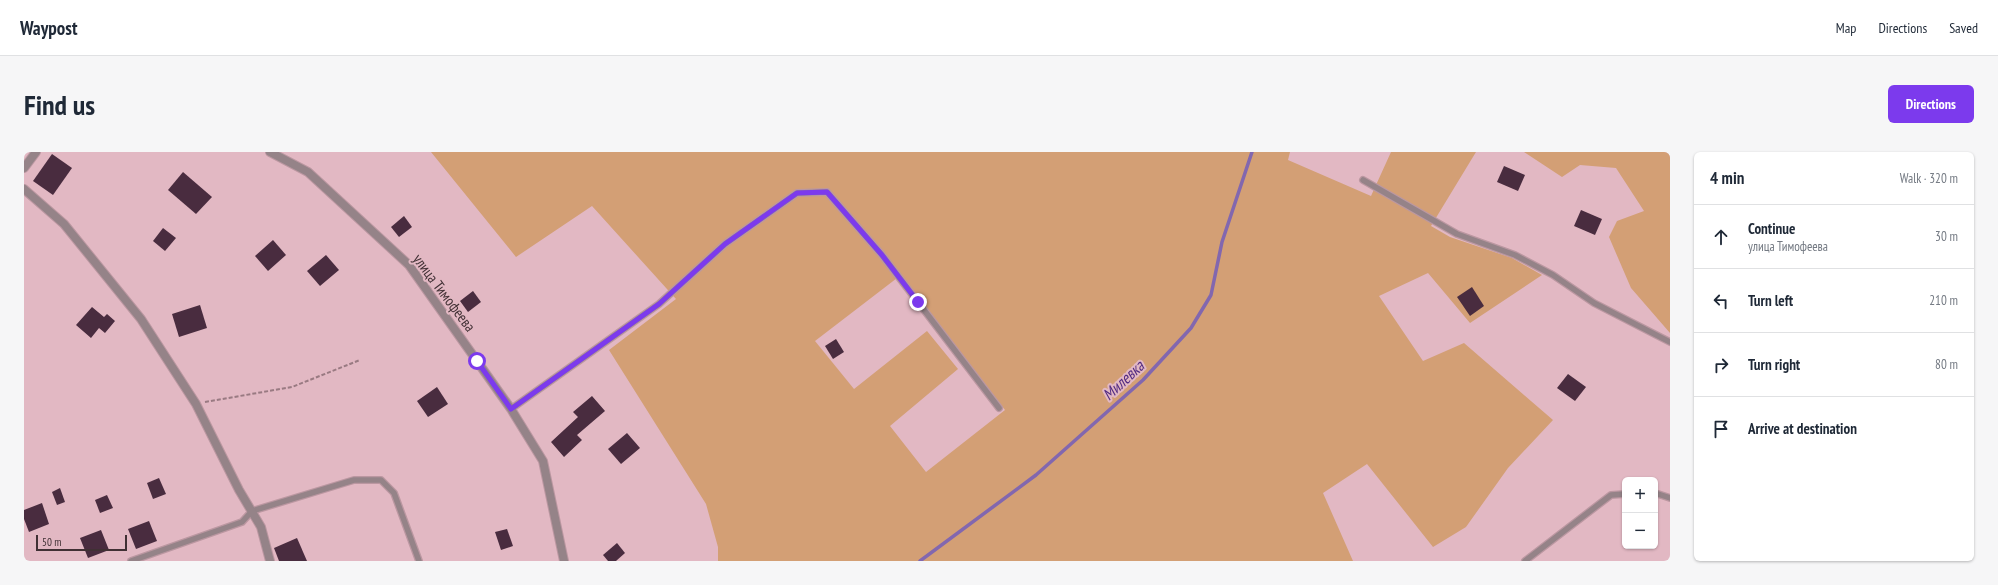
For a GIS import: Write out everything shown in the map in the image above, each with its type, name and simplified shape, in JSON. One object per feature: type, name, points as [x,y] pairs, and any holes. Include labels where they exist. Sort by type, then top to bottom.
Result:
[{"type":"street","points":[[24,168],[36,152]]},
{"type":"street","name":"улица Тимофеева","points":[[270,152],[308,172],[409,265],[511,409],[543,462],[564,561]]},
{"type":"street","points":[[24,189],[64,224],[141,319],[196,404],[239,490],[261,527],[270,561]]},
{"type":"lane","points":[[1363,180],[1457,234],[1515,254],[1553,275],[1594,303],[1670,342]]},
{"type":"lane","points":[[511,409],[659,304],[725,244],[797,193],[827,192],[882,255],[999,408]]},
{"type":"lane","points":[[131,561],[242,522],[252,511],[354,480],[380,480],[394,493],[420,561]]},
{"type":"lane","points":[[1525,561],[1611,495],[1622,494]]},
{"type":"lane","points":[[1658,494],[1670,498]]},
{"type":"path","points":[[196,404],[292,387],[360,360]]},
{"type":"shaded area","points":[[431,152],[1290,152],[1288,160],[1371,196],[1391,152],[1476,152],[1431,226],[1450,237],[1512,258],[1542,275],[1470,323],[1428,273],[1379,296],[1423,361],[1464,343],[1553,420],[1508,468],[1466,527],[1433,547],[1367,464],[1323,493],[1353,561],[718,561],[718,547],[706,504],[609,350],[676,299],[592,206],[516,257]],"holes":[[[901,275],[1005,410],[926,472],[890,426],[958,369],[927,331],[854,389],[815,341]]]},
{"type":"shaded area","points":[[1524,152],[1670,152],[1670,333],[1631,288],[1609,237],[1617,221],[1644,211],[1616,168],[1580,165],[1562,177]]},
{"type":"building","points":[[52,154],[72,168],[53,195],[33,181]]},
{"type":"building","points":[[1504,166],[1525,175],[1518,191],[1497,182]]},
{"type":"building","points":[[183,172],[212,197],[196,214],[168,190]]},
{"type":"building","points":[[1581,210],[1602,219],[1595,235],[1574,226]]},
{"type":"building","points":[[404,216],[412,227],[399,237],[391,227]]},
{"type":"building","points":[[163,228],[176,238],[165,251],[153,241]]},
{"type":"building","points":[[273,240],[286,255],[268,271],[255,256]]},
{"type":"building","points":[[326,255],[339,270],[320,286],[307,271]]},
{"type":"building","points":[[1472,287],[1484,306],[1470,316],[1457,297]]},
{"type":"building","points":[[473,291],[481,302],[468,312],[460,301]]},
{"type":"building","points":[[200,305],[207,328],[179,337],[172,314]]},
{"type":"building","points":[[92,307],[104,317],[107,314],[115,321],[105,333],[99,328],[91,338],[76,325]]},
{"type":"building","points":[[836,339],[844,352],[833,359],[825,346]]},
{"type":"building","points":[[1568,374],[1586,387],[1575,401],[1557,388]]},
{"type":"building","points":[[437,387],[448,404],[428,417],[417,401]]},
{"type":"building","points":[[592,396],[605,411],[577,435],[582,440],[564,457],[551,442],[578,417],[573,412]]},
{"type":"building","points":[[627,433],[640,448],[621,464],[608,449]]},
{"type":"building","points":[[159,478],[166,494],[153,499],[147,483]]},
{"type":"building","points":[[60,488],[65,502],[57,505],[52,492]]},
{"type":"building","points":[[107,495],[113,508],[100,513],[95,500]]},
{"type":"building","points":[[42,503],[49,524],[29,532],[24,519],[24,510]]},
{"type":"building","points":[[149,521],[157,541],[136,549],[128,529]]},
{"type":"building","points":[[507,529],[513,546],[501,550],[495,532]]},
{"type":"building","points":[[101,530],[109,550],[88,558],[80,538]]},
{"type":"building","points":[[297,538],[307,561],[279,561],[274,548]]},
{"type":"building","points":[[617,543],[625,553],[616,561],[608,561],[603,555]]},
{"type":"waterway","name":"Милевка","points":[[920,561],[1036,475],[1143,380],[1191,328],[1211,295],[1222,242],[1252,152]]},
{"type":"route","points":[[477,361],[511,409],[659,304],[725,244],[797,193],[827,192],[882,255],[918,302]]}]
